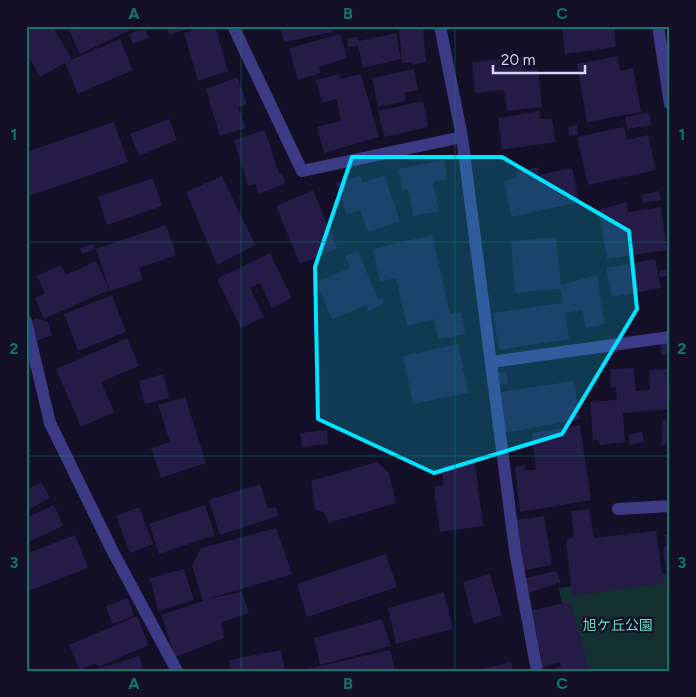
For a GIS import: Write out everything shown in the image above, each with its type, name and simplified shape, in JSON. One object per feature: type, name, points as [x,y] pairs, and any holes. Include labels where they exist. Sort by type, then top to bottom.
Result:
[{"type":"street","points":[[233,26],[302,171],[462,137]]},
{"type":"street","points":[[440,26],[462,137],[515,551],[537,671]]},
{"type":"street","points":[[658,26],[670,104]]},
{"type":"street","points":[[26,321],[50,423],[112,550],[176,671]]},
{"type":"street","points":[[491,362],[670,337]]},
{"type":"street","points":[[618,509],[670,506]]},
{"type":"highlighted area","points":[[352,157],[502,157],[629,231],[637,309],[562,434],[434,473],[318,419],[315,267]]},
{"type":"green space","name":"旭ケ丘公園","points":[[670,573],[670,671],[575,671],[559,588]]},
{"type":"building","points":[[26,26],[52,26],[72,59],[66,62],[120,39],[133,70],[78,94],[65,63],[40,77],[26,53]]},
{"type":"building","points":[[67,26],[139,26],[80,54]]},
{"type":"building","points":[[166,26],[193,26],[193,27],[169,35]]},
{"type":"building","points":[[205,26],[215,26],[228,71],[198,81],[184,33]]},
{"type":"building","points":[[280,26],[332,26],[333,32],[284,42]]},
{"type":"building","points":[[411,26],[423,26],[426,62],[412,65],[411,62],[402,63],[399,30]]},
{"type":"building","points":[[562,26],[614,26],[616,47],[565,54]]},
{"type":"building","points":[[145,28],[149,38],[133,44],[129,34]]},
{"type":"building","points":[[396,33],[401,59],[363,68],[358,46],[348,47],[347,38],[358,37],[359,41]]},
{"type":"building","points":[[340,34],[347,58],[319,67],[321,73],[298,80],[289,48]]},
{"type":"building","points":[[617,56],[620,71],[633,68],[641,112],[587,122],[577,64]]},
{"type":"building","points":[[522,57],[524,71],[538,69],[542,107],[507,111],[504,90],[475,93],[472,62]]},
{"type":"building","points":[[414,69],[418,90],[404,93],[406,101],[378,107],[372,78]]},
{"type":"building","points":[[339,74],[341,79],[361,74],[379,137],[324,153],[317,127],[341,121],[336,99],[322,103],[316,80]]},
{"type":"building","points":[[237,77],[247,104],[238,108],[246,128],[220,136],[206,89]]},
{"type":"building","points":[[423,101],[428,127],[384,137],[378,111]]},
{"type":"building","points":[[540,111],[540,119],[552,119],[555,142],[502,150],[498,118]]},
{"type":"building","points":[[649,113],[651,125],[627,129],[625,117]]},
{"type":"building","points":[[169,119],[177,140],[139,156],[130,134]]},
{"type":"building","points":[[114,122],[128,162],[26,197],[26,152]]},
{"type":"building","points":[[577,125],[578,135],[569,136],[568,126]]},
{"type":"building","points":[[624,127],[627,140],[648,135],[656,170],[588,185],[577,137]]},
{"type":"building","points":[[265,130],[279,174],[282,173],[286,183],[259,194],[255,184],[248,186],[234,140]]},
{"type":"building","points":[[444,160],[447,179],[433,182],[439,211],[413,216],[408,189],[402,190],[398,169]]},
{"type":"building","points":[[538,167],[539,175],[572,168],[579,202],[511,217],[504,181],[517,178],[516,172]]},
{"type":"building","points":[[360,175],[362,183],[384,175],[400,221],[368,232],[360,210],[347,215],[336,183]]},
{"type":"building","points":[[222,176],[255,245],[217,265],[186,192]]},
{"type":"building","points":[[153,178],[162,206],[107,225],[98,197]]},
{"type":"building","points":[[313,190],[337,248],[300,264],[276,206]]},
{"type":"building","points":[[659,191],[661,200],[643,203],[641,195]]},
{"type":"building","points":[[627,202],[628,212],[661,207],[667,250],[607,259],[598,210]]},
{"type":"building","points":[[166,225],[176,255],[139,268],[143,280],[110,291],[96,249]]},
{"type":"building","points":[[432,235],[450,314],[461,312],[465,334],[438,339],[434,319],[407,326],[396,278],[380,282],[373,249]]},
{"type":"building","points":[[556,237],[561,285],[597,275],[605,324],[586,328],[582,310],[565,313],[569,339],[499,350],[493,313],[562,303],[560,289],[515,293],[511,241]]},
{"type":"building","points":[[93,244],[95,249],[82,254],[80,248]]},
{"type":"building","points":[[358,250],[378,300],[382,298],[385,303],[369,311],[366,306],[372,303],[332,319],[316,282],[350,268],[345,256]]},
{"type":"building","points":[[270,253],[292,298],[272,308],[260,283],[250,288],[264,317],[241,328],[217,279]]},
{"type":"building","points":[[655,259],[661,288],[612,297],[606,268]]},
{"type":"building","points":[[96,261],[109,290],[44,319],[35,298],[45,293],[37,276],[61,265],[66,275]]},
{"type":"building","points":[[670,269],[670,276],[660,277],[659,271]]},
{"type":"building","points":[[112,295],[126,332],[78,351],[64,314]]},
{"type":"building","points":[[36,318],[48,322],[52,335],[34,342],[30,323]]},
{"type":"building","points":[[127,338],[139,366],[101,382],[114,412],[81,427],[56,369]]},
{"type":"building","points":[[670,342],[670,355],[661,355],[660,343]]},
{"type":"building","points":[[458,344],[468,393],[413,404],[403,356]]},
{"type":"building","points":[[634,368],[636,391],[650,390],[649,370],[670,369],[670,409],[623,413],[625,442],[600,445],[599,440],[593,440],[590,402],[617,400],[616,387],[611,388],[610,369]]},
{"type":"building","points":[[507,372],[508,384],[498,384],[497,373]]},
{"type":"building","points":[[163,374],[169,398],[145,404],[139,381]]},
{"type":"building","points":[[574,381],[580,419],[505,433],[500,392]]},
{"type":"building","points":[[185,397],[206,463],[161,478],[151,448],[170,442],[158,405]]},
{"type":"building","points":[[670,418],[670,444],[661,445],[663,420]]},
{"type":"building","points":[[580,425],[591,500],[520,512],[515,467],[525,465],[524,470],[536,470],[532,433]]},
{"type":"building","points":[[327,430],[328,444],[302,447],[300,433]]},
{"type":"building","points":[[642,432],[644,442],[630,445],[628,435]]},
{"type":"building","points":[[377,462],[389,473],[396,503],[329,523],[324,512],[315,510],[311,481]]},
{"type":"building","points":[[475,462],[483,526],[440,532],[434,487],[444,485],[441,466]]},
{"type":"building","points":[[41,482],[50,498],[26,511],[26,490]]},
{"type":"building","points":[[260,484],[268,508],[276,507],[278,516],[220,535],[209,500]]},
{"type":"building","points":[[54,505],[63,526],[26,543],[26,518]]},
{"type":"building","points":[[205,505],[215,535],[159,554],[149,524]]},
{"type":"building","points":[[139,507],[153,544],[130,553],[116,516]]},
{"type":"building","points":[[589,509],[594,538],[656,531],[664,583],[572,596],[566,540],[574,537],[571,511]]},
{"type":"building","points":[[544,516],[552,565],[524,570],[516,520]]},
{"type":"building","points":[[276,528],[292,574],[207,599],[242,592],[249,613],[222,622],[224,638],[175,657],[161,615],[203,601],[192,566],[201,548]]},
{"type":"building","points":[[670,534],[670,581],[667,582],[663,549],[667,544],[664,535]]},
{"type":"building","points":[[75,535],[88,568],[26,592],[26,554]]},
{"type":"building","points":[[386,554],[397,587],[307,617],[297,584]]},
{"type":"building","points":[[184,569],[194,600],[158,611],[150,578]]},
{"type":"building","points":[[556,571],[561,582],[529,593],[525,578]]},
{"type":"building","points":[[490,574],[502,615],[474,624],[463,582]]},
{"type":"building","points":[[444,592],[453,629],[396,644],[388,608]]},
{"type":"building","points":[[128,598],[134,616],[112,624],[106,606]]},
{"type":"building","points":[[570,602],[590,671],[546,671],[561,666],[560,662],[543,667],[532,610]]},
{"type":"building","points":[[137,616],[149,645],[98,667],[96,663],[80,670],[69,645]]},
{"type":"building","points":[[382,619],[391,646],[320,665],[314,638]]},
{"type":"building","points":[[281,650],[285,671],[231,671],[229,660]]},
{"type":"building","points":[[390,650],[395,671],[303,671],[303,670]]},
{"type":"building","points":[[139,656],[144,671],[94,671],[94,670]]},
{"type":"building","points":[[511,662],[513,671],[478,670]]}]
